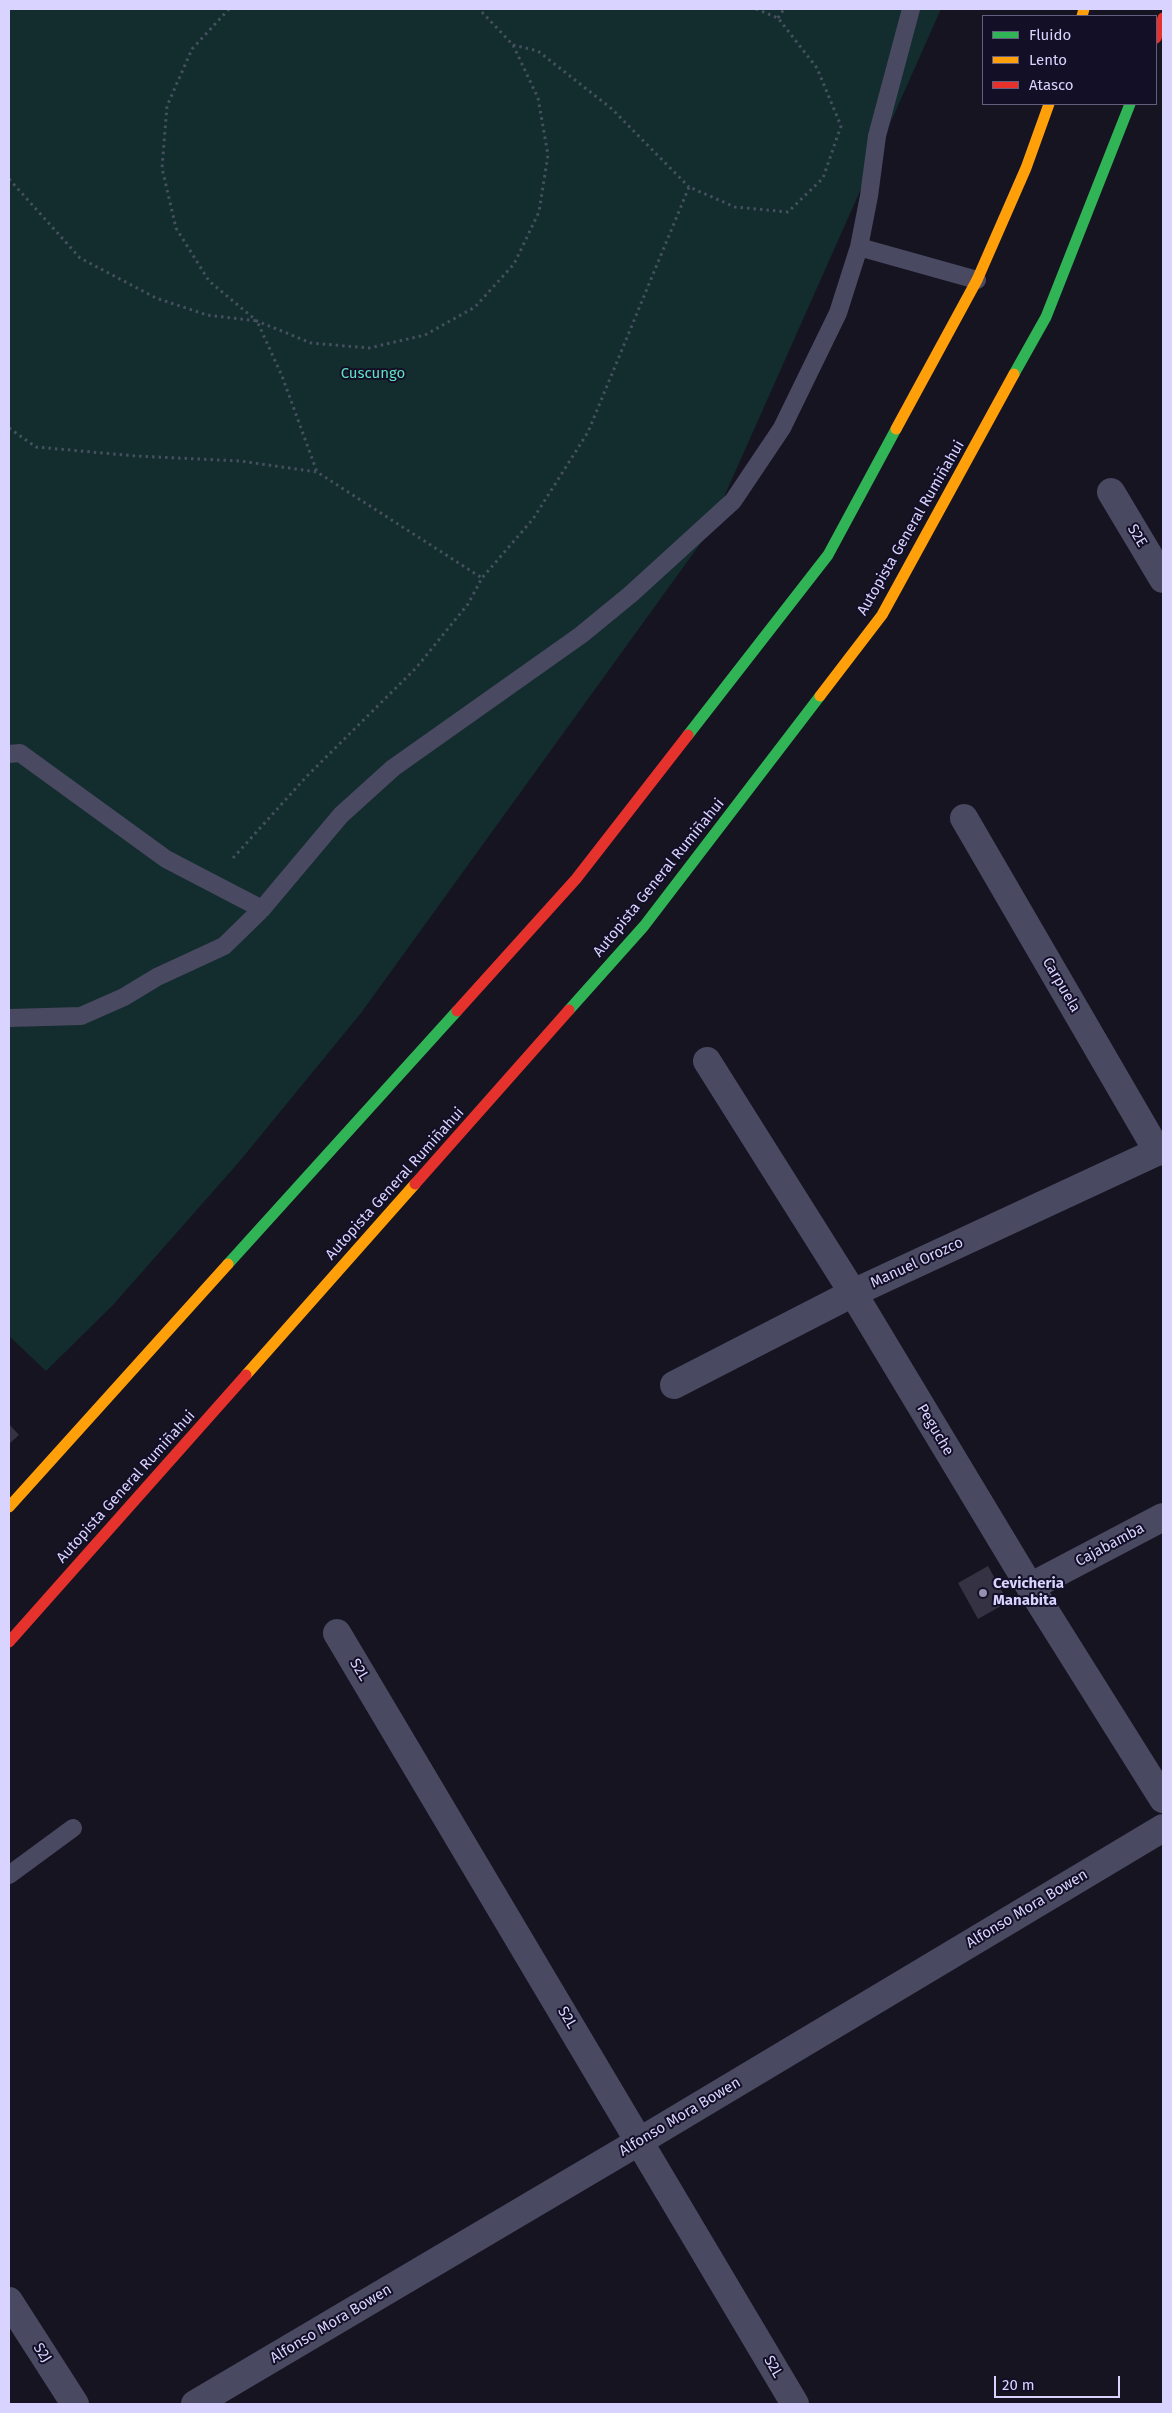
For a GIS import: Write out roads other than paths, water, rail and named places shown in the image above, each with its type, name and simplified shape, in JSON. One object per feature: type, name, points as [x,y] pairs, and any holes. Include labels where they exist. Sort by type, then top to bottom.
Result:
[{"type":"highway","points":[[1157,35],[1163,18]]},
{"type":"highway","points":[[9,1507],[576,878],[828,555],[977,280],[1026,168],[1050,105]]},
{"type":"highway","name":"Autopista General Rumiñahui","points":[[9,1642],[644,926],[882,615],[1046,317],[1130,105]]},
{"type":"street","name":"S2E","points":[[1111,492],[1163,579]]},
{"type":"street","name":"Carpuela","points":[[964,818],[1160,1150]]},
{"type":"street","name":"Peguche","points":[[707,1061],[853,1293],[1030,1587],[1163,1799]]},
{"type":"street","name":"Manuel Orozco","points":[[674,1385],[853,1293],[1160,1150]]},
{"type":"street","name":"Cajabamba","points":[[1030,1587],[1163,1517]]},
{"type":"street","name":"S2L","points":[[337,1633],[795,2404]]},
{"type":"street","name":"Alfonso Mora Bowen","points":[[195,2404],[640,2141],[1163,1828]]},
{"type":"street","name":"S2J","points":[[9,2301],[75,2404]]},
{"type":"lane","points":[[9,1018],[81,1016],[116,1001],[157,977],[224,946],[262,909],[341,815],[393,768],[581,635],[631,594],[733,501],[782,428],[838,313],[859,247],[870,196],[877,136],[911,9]]},
{"type":"lane","points":[[859,247],[977,280]]},
{"type":"lane","points":[[9,754],[20,753],[166,859],[262,909]]},
{"type":"lane","points":[[9,1875],[73,1828]]},
{"type":"place","name":"Cevicheria Manabita","points":[[983,1593]]},
{"type":"park label","name":"Cuscungo","points":[[373,374]]}]
